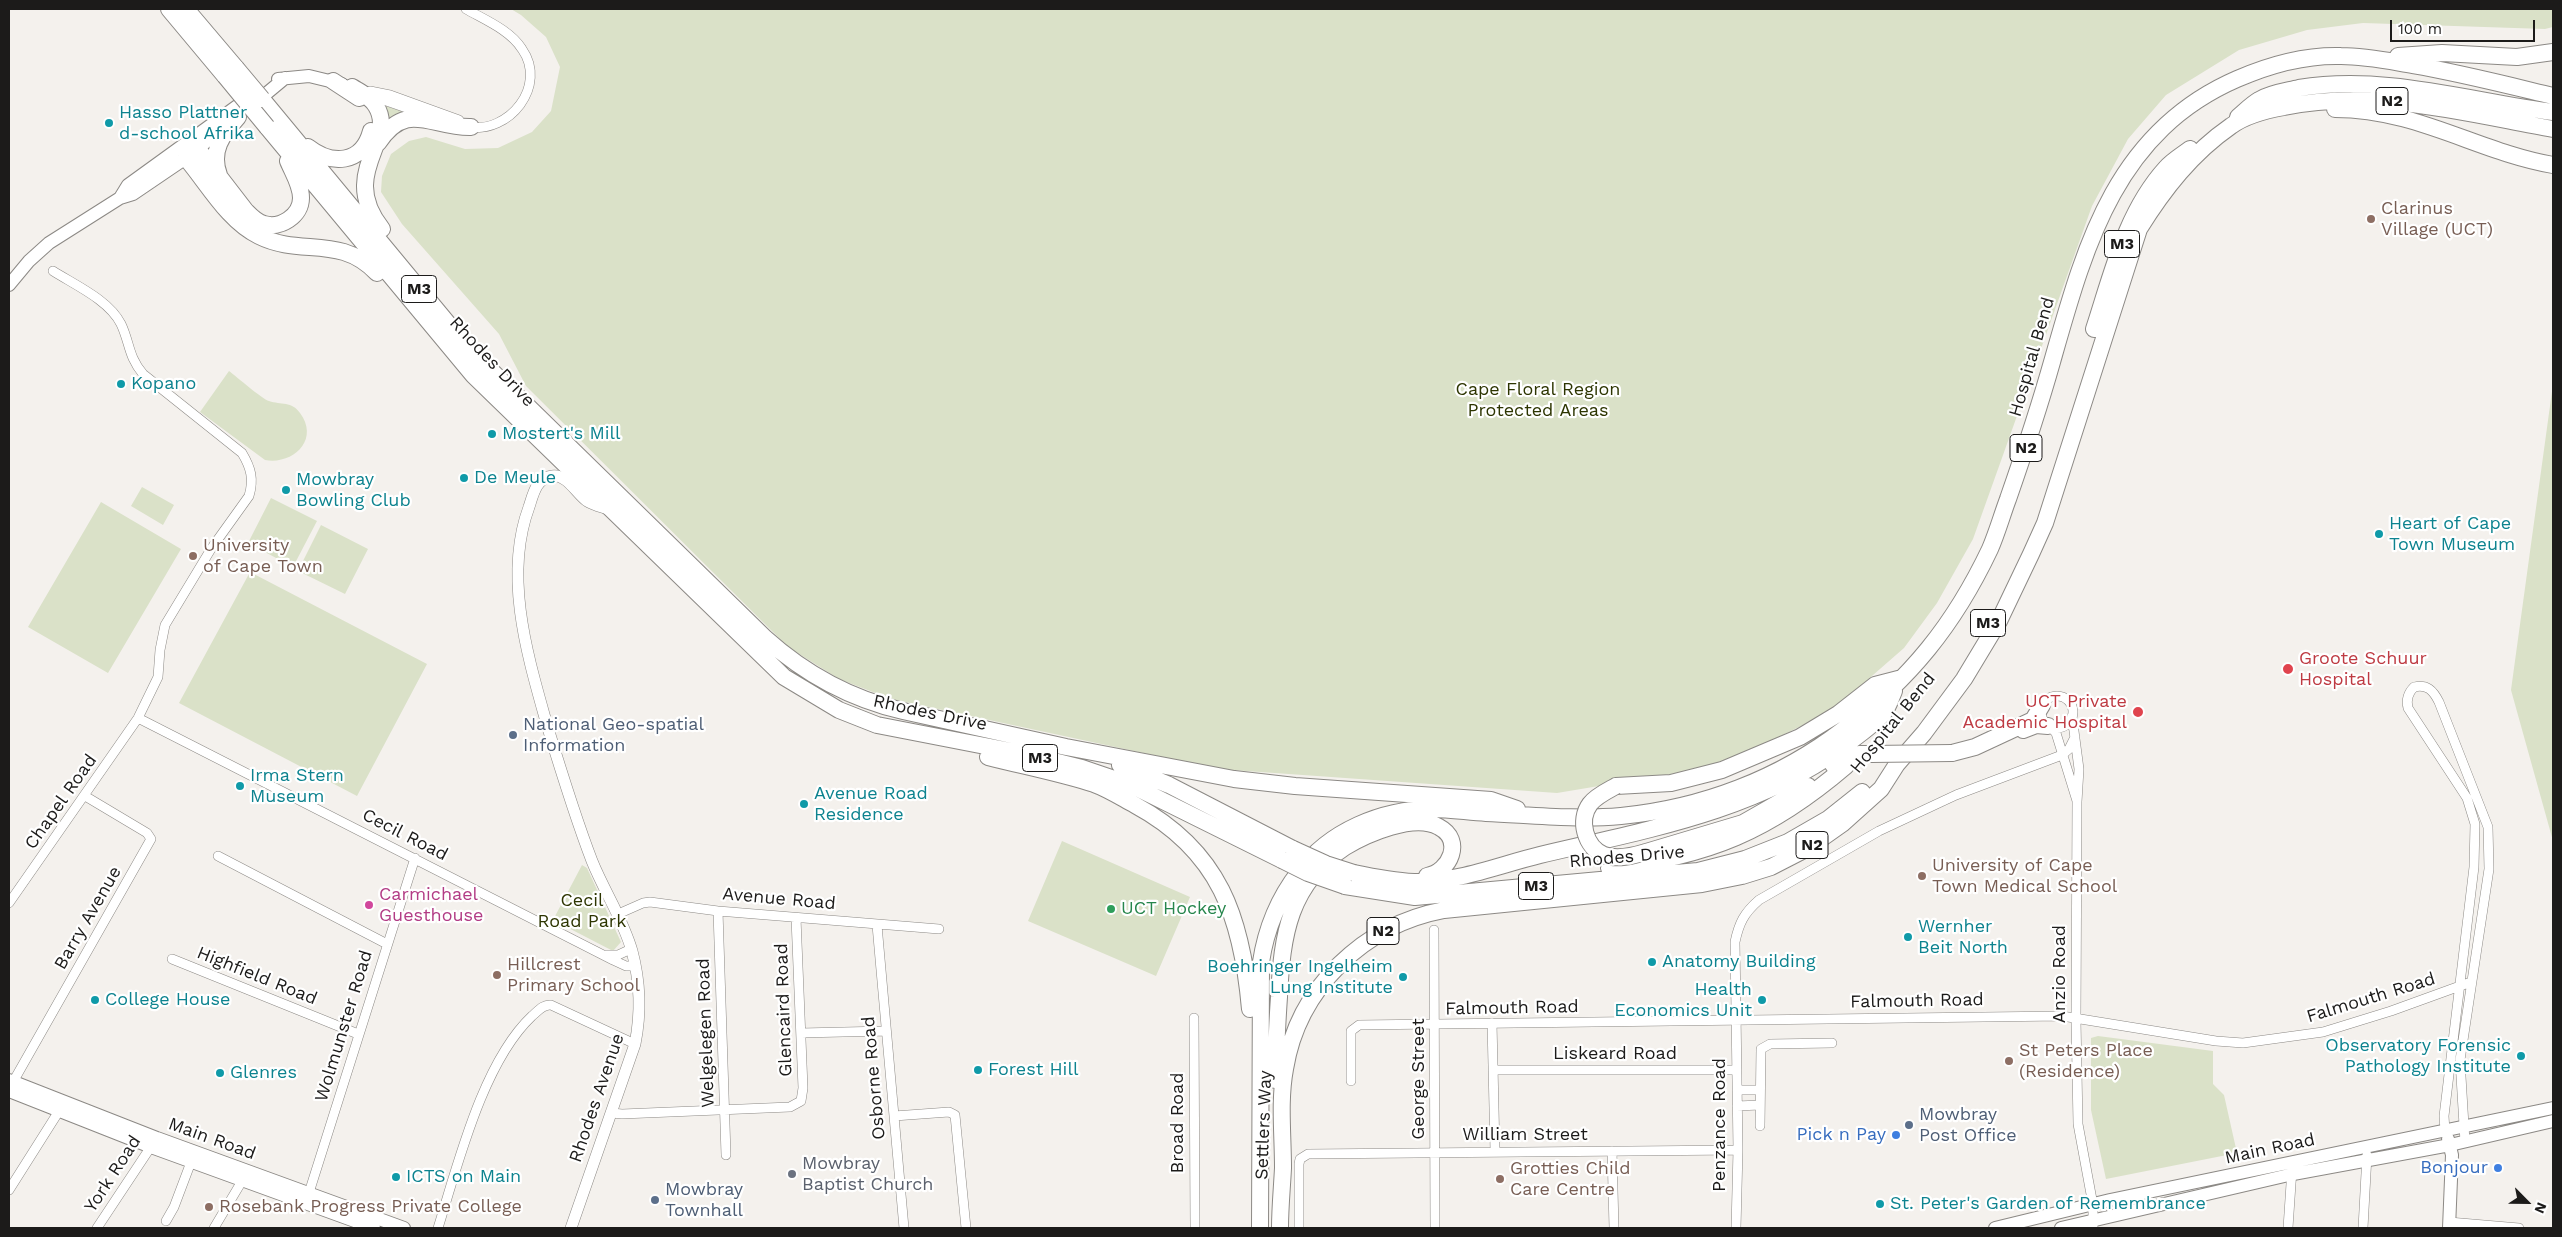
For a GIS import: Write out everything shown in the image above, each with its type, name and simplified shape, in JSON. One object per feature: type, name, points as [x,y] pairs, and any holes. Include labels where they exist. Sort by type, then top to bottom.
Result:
[{"type":"highway","name":"Rhodes Drive","points":[[169,9],[230,72]]},
{"type":"highway","name":"Rhodes Drive","points":[[186,9],[230,72],[430,313],[473,375],[760,656],[791,682],[826,703],[857,718],[877,725],[1021,753],[1122,781],[1288,855],[1308,874],[1350,880],[1388,894],[1415,897],[1704,869],[1745,859],[1788,842],[1816,827],[1851,802]]},
{"type":"highway","points":[[2378,58],[2442,53],[2516,56],[2553,52]]},
{"type":"highway","name":"Hospital Bend","points":[[1528,814],[1574,818],[1620,816],[1669,809],[1720,796],[1777,772],[1817,748],[1901,681],[1954,615],[1991,546],[2032,432],[2081,262],[2107,202],[2127,171],[2159,131],[2187,107],[2220,86],[2256,71],[2296,61],[2340,55],[2378,58]]},
{"type":"highway","name":"N2","points":[[2378,58],[2440,69],[2553,96]]},
{"type":"highway","points":[[286,139],[330,159],[351,157],[361,150],[371,130],[369,112],[358,97],[333,82]]},
{"type":"highway","points":[[2235,121],[2260,99],[2308,87],[2341,84],[2409,88],[2553,112]]},
{"type":"highway","points":[[352,87],[371,100],[378,110],[381,124],[365,174],[364,184],[367,204],[373,218],[398,249],[430,313]]},
{"type":"highway","name":"M3","points":[[2235,121],[2278,100],[2310,94],[2371,92],[2405,95],[2553,122]]},
{"type":"highway","name":"N2","points":[[2235,121],[2267,110],[2314,100],[2363,98],[2405,102],[2553,129]]},
{"type":"highway","points":[[2211,142],[2289,114],[2347,109],[2390,115],[2428,124],[2526,158],[2553,165]]},
{"type":"highway","points":[[224,184],[216,166],[216,153],[223,135],[238,117]]},
{"type":"highway","points":[[375,147],[388,130],[406,118],[423,117],[454,128],[475,127]]},
{"type":"highway","name":"Hospital Bend","points":[[1897,764],[1924,733],[1964,679],[1999,621],[2045,523],[2139,229],[2162,192],[2193,157],[2235,121]]},
{"type":"highway","name":"Hospital Bend","points":[[1851,802],[1883,771],[1948,688],[1994,613],[2036,516],[2116,259],[2136,210],[2166,168],[2213,131],[2235,121]]},
{"type":"highway","points":[[192,153],[224,184],[245,210],[258,222],[272,226],[287,221],[298,209],[301,196],[286,139]]},
{"type":"highway","points":[[192,153],[234,218],[247,230],[279,243],[348,252],[369,265],[395,294],[430,313]]},
{"type":"highway","name":"Rhodes Drive","points":[[430,313],[765,638],[799,665],[834,686],[872,704],[1066,747],[1214,776],[1267,784],[1491,800],[1528,814]]},
{"type":"highway","points":[[1870,754],[1743,823],[1646,852],[1620,857],[1604,855],[1592,846],[1585,834],[1584,818],[1590,804],[1616,786],[1671,783],[1722,770],[1800,737],[1838,714],[1875,685],[1901,681]]},
{"type":"highway","points":[[1398,879],[1413,882],[1440,880],[1489,870],[1537,856],[1696,817],[1733,805],[1772,789],[1812,767],[1857,736],[1884,713],[1901,681]]},
{"type":"highway","points":[[1986,742],[2034,720],[2042,706]]},
{"type":"highway","points":[[1537,856],[1659,836],[1722,820],[1795,787],[1837,762],[1859,754],[1952,753],[2036,725],[2050,726]]},
{"type":"highway","points":[[923,734],[944,745],[1096,785],[1151,814],[1186,841],[1212,872],[1232,910],[1242,948],[1252,1023],[1260,1057]]},
{"type":"highway","points":[[1066,747],[1151,776],[1288,855]]},
{"type":"highway","points":[[1851,802],[1897,764]]},
{"type":"highway","name":"Settlers Way","points":[[1280,1223],[1283,1080],[1290,1048],[1302,1017],[1317,990],[1338,965],[1360,946],[1405,921],[1437,911],[1702,884],[1758,872],[1798,853],[1836,828],[1881,789],[1897,764]]},
{"type":"highway","points":[[1388,894],[1645,864],[1682,857],[1729,842],[1762,826],[1807,798],[1846,766]]},
{"type":"highway","name":"Settlers Way","points":[[1260,1228],[1260,972],[1266,938],[1284,893],[1305,864],[1317,852],[1352,828],[1393,813],[1434,809],[1528,814]]},
{"type":"highway","points":[[1280,1223],[1274,1168],[1275,1082],[1281,953],[1290,917],[1311,878],[1345,848],[1370,834],[1402,824],[1426,823],[1441,828],[1450,838],[1452,850],[1450,859],[1443,869],[1428,876],[1350,880]]},
{"type":"main road","points":[[120,198],[128,185],[189,138],[273,80],[309,76],[352,87]]},
{"type":"main road","points":[[9,285],[29,261],[49,243],[120,198],[133,194],[192,153],[285,78]]},
{"type":"main road","name":"Main Road","points":[[10,1084],[59,1111],[154,1142],[191,1162],[245,1176]]},
{"type":"main road","name":"Main Road","points":[[10,1084],[154,1142],[307,1198],[368,1224],[404,1228]]},
{"type":"main road","name":"Main Road","points":[[2061,1228],[2093,1225],[2367,1147],[2553,1108]]},
{"type":"main road","points":[[2537,1111],[2540,1124]]},
{"type":"main road","name":"Main Road","points":[[2002,1228],[2093,1205],[2292,1168],[2368,1161],[2465,1142],[2553,1121]]},
{"type":"main road","points":[[2445,1131],[2452,1156],[2449,1225]]},
{"type":"street","points":[[352,87],[386,102],[475,127],[499,123],[510,117],[526,95],[530,70],[525,53],[515,40],[466,9]]},
{"type":"street","name":"Chapel Road","points":[[9,903],[138,718],[158,677],[160,650],[166,625],[211,549],[250,496],[252,476],[242,453],[143,374],[130,356],[121,323],[115,314],[53,270]]},
{"type":"street","name":"Rhodes Avenue","points":[[571,1228],[635,1044],[639,1011],[635,966],[631,949],[618,914],[593,863],[574,810],[528,657],[519,588],[522,530],[525,516],[538,484],[544,478],[552,476],[561,477],[588,502],[610,510]]},
{"type":"street","points":[[2445,1131],[2444,1116],[2474,867],[2474,816],[2467,798],[2408,708],[2406,702],[2414,687],[2426,686],[2435,695],[2488,827],[2488,869],[2460,1060],[2465,1142]]},
{"type":"street","points":[[2062,697],[2072,707],[2072,716],[2063,726],[2050,726],[2041,716],[2042,706],[2049,698],[2062,697]]},
{"type":"street","name":"Anzio Road","points":[[2072,716],[2079,769],[2077,802],[2076,1020],[2078,1124],[2093,1205],[2093,1225]]},
{"type":"street","name":"Cecil Road","points":[[138,718],[624,966],[635,966]]},
{"type":"street","name":"Anzio Road","points":[[2050,726],[2056,733],[2077,802]]},
{"type":"street","points":[[2062,755],[2069,749],[2075,737]]},
{"type":"street","name":"Penzance Road","points":[[1736,1228],[1738,1150],[1735,942],[1739,922],[1747,910],[1758,900],[1879,831],[1956,795],[2062,755]]},
{"type":"street","name":"Barry Avenue","points":[[10,1084],[151,839],[147,833],[85,796]]},
{"type":"street","points":[[218,856],[387,944]]},
{"type":"street","name":"Wolmunster Road","points":[[307,1198],[415,858]]},
{"type":"street","name":"Avenue Road","points":[[618,914],[643,903],[650,902],[718,911],[940,929]]},
{"type":"street","name":"Welgelegen Road","points":[[718,911],[726,1155]]},
{"type":"street","name":"Glencaird Road","points":[[725,1110],[790,1107],[801,1101],[803,1088],[796,918]]},
{"type":"street","name":"Osborne Road","points":[[877,925],[904,1228]]},
{"type":"street","name":"George Street","points":[[1434,930],[1436,1025],[1435,1228]]},
{"type":"street","points":[[603,954],[618,956],[631,949]]},
{"type":"street","name":"Highfield Road","points":[[172,959],[358,1034]]},
{"type":"street","name":"Falmouth Road","points":[[1351,1081],[1351,1036],[1353,1028],[1360,1025],[1736,1022],[1960,1016],[2062,1016],[2076,1020],[2216,1041],[2243,1042],[2324,1032],[2471,982]]},
{"type":"street","points":[[438,1228],[476,1110],[512,1038],[521,1026],[543,1006],[552,1005],[635,1044]]},
{"type":"street","name":"Broad Road","points":[[1194,1018],[1195,1228]]},
{"type":"street","points":[[1492,1023],[1495,1152]]},
{"type":"street","points":[[801,1033],[886,1031]]},
{"type":"street","points":[[1760,1126],[1760,1055],[1764,1046],[1832,1043]]},
{"type":"street","name":"Liskeard Road","points":[[1493,1070],[1737,1070]]},
{"type":"street","points":[[1737,1090],[1760,1090]]},
{"type":"street","points":[[1737,1106],[1760,1106]]},
{"type":"street","points":[[612,1113],[725,1110]]},
{"type":"street","points":[[9,1190],[59,1111]]},
{"type":"street","points":[[894,1116],[949,1112],[955,1116],[966,1228]]},
{"type":"street","name":"York Road","points":[[97,1228],[154,1142]]},
{"type":"street","points":[[2363,1228],[2368,1161],[2367,1147]]},
{"type":"street","name":"William Street","points":[[1299,1228],[1299,1164],[1303,1156],[1312,1153],[1738,1150]]},
{"type":"street","points":[[1612,1151],[1614,1228]]},
{"type":"street","points":[[166,1221],[174,1207],[191,1162]]},
{"type":"street","points":[[2288,1228],[2292,1168]]},
{"type":"street","points":[[214,1228],[245,1176]]},
{"type":"street","points":[[2449,1225],[2519,1228]]},
{"type":"green space","name":"Cape Floral Region Protected Areas","points":[[511,9],[2553,9],[2553,27],[2545,29],[2363,23],[2307,30],[2239,50],[2166,95],[2128,139],[2092,206],[1973,539],[1937,603],[1904,648],[1833,710],[1767,743],[1707,768],[1557,793],[1218,769],[891,699],[839,679],[788,647],[526,386],[499,334],[402,224],[381,192],[382,176],[391,154],[409,141],[426,137],[465,149],[498,148],[532,132],[551,111],[560,67],[546,37],[521,15]]},
{"type":"green space","points":[[383,105],[404,112],[387,123]]},
{"type":"green space","points":[[229,371],[269,401],[290,405],[297,409],[305,423],[307,432],[305,441],[294,454],[285,459],[265,460],[200,412]]},
{"type":"green space","points":[[2553,384],[2553,841],[2511,690]]},
{"type":"green space","points":[[142,487],[174,505],[163,525],[131,506]]},
{"type":"green space","points":[[271,498],[317,521],[293,567],[248,543]]},
{"type":"green space","points":[[101,502],[181,549],[108,673],[28,627]]},
{"type":"green space","points":[[321,525],[368,549],[345,594],[298,571]]},
{"type":"green space","points":[[250,572],[427,664],[357,796],[179,703]]},
{"type":"green space","points":[[1062,841],[1190,897],[1156,976],[1028,921]]},
{"type":"green space","name":"Cecil Road Park","points":[[582,865],[587,868],[621,942],[613,951],[553,920]]},
{"type":"green space","points":[[2098,1036],[2213,1051],[2213,1084],[2224,1095],[2237,1153],[2106,1179],[2091,1110],[2091,1038]]},
{"type":"place","name":"Hasso Plattner d-school Afrika","points":[[109,123]]},
{"type":"place","name":"Clarinus Village (UCT)","points":[[2371,219]]},
{"type":"place","name":"Kopano","points":[[121,384]]},
{"type":"place","name":"Mostert's Mill","points":[[492,434]]},
{"type":"place","name":"De Meule","points":[[464,478]]},
{"type":"place","name":"Mowbray Bowling Club","points":[[286,490]]},
{"type":"place","name":"Heart of Cape Town Museum","points":[[2379,534]]},
{"type":"place","name":"University of Cape Town","points":[[193,556]]},
{"type":"place","name":"Groote Schuur Hospital","points":[[2288,669]]},
{"type":"place","name":"UCT Private Academic Hospital","points":[[2138,712]]},
{"type":"place","name":"National Geo-spatial Information","points":[[513,735]]},
{"type":"place","name":"Irma Stern Museum","points":[[240,786]]},
{"type":"place","name":"Avenue Road Residence","points":[[804,804]]},
{"type":"place","name":"University of Cape Town Medical School","points":[[1922,876]]},
{"type":"place","name":"Carmichael Guesthouse","points":[[369,905]]},
{"type":"place","name":"UCT Hockey","points":[[1111,909]]},
{"type":"place","name":"Wernher Beit North","points":[[1908,937]]},
{"type":"place","name":"Anatomy Building","points":[[1652,962]]},
{"type":"place","name":"Hillcrest Primary School","points":[[497,975]]},
{"type":"place","name":"Boehringer Ingelheim Lung Institute","points":[[1403,977]]},
{"type":"place","name":"College House","points":[[95,1000]]},
{"type":"place","name":"Health Economics Unit","points":[[1762,1000]]},
{"type":"place","name":"Observatory Forensic Pathology Institute","points":[[2521,1056]]},
{"type":"place","name":"St Peters Place (Residence)","points":[[2009,1061]]},
{"type":"place","name":"Forest Hill","points":[[978,1070]]},
{"type":"place","name":"Glenres","points":[[220,1073]]},
{"type":"place","name":"Mowbray Post Office","points":[[1909,1125]]},
{"type":"place","name":"Pick n Pay","points":[[1896,1135]]},
{"type":"place","name":"Bonjour","points":[[2498,1168]]},
{"type":"place","name":"Mowbray Baptist Church","points":[[792,1174]]},
{"type":"place","name":"ICTS on Main","points":[[396,1177]]},
{"type":"place","name":"Grotties Child Care Centre","points":[[1500,1179]]},
{"type":"place","name":"Mowbray Townhall","points":[[655,1200]]},
{"type":"place","name":"St. Peter's Garden of Remembrance","points":[[1880,1204]]},
{"type":"place","name":"Rosebank Progress Private College","points":[[209,1207]]}]
